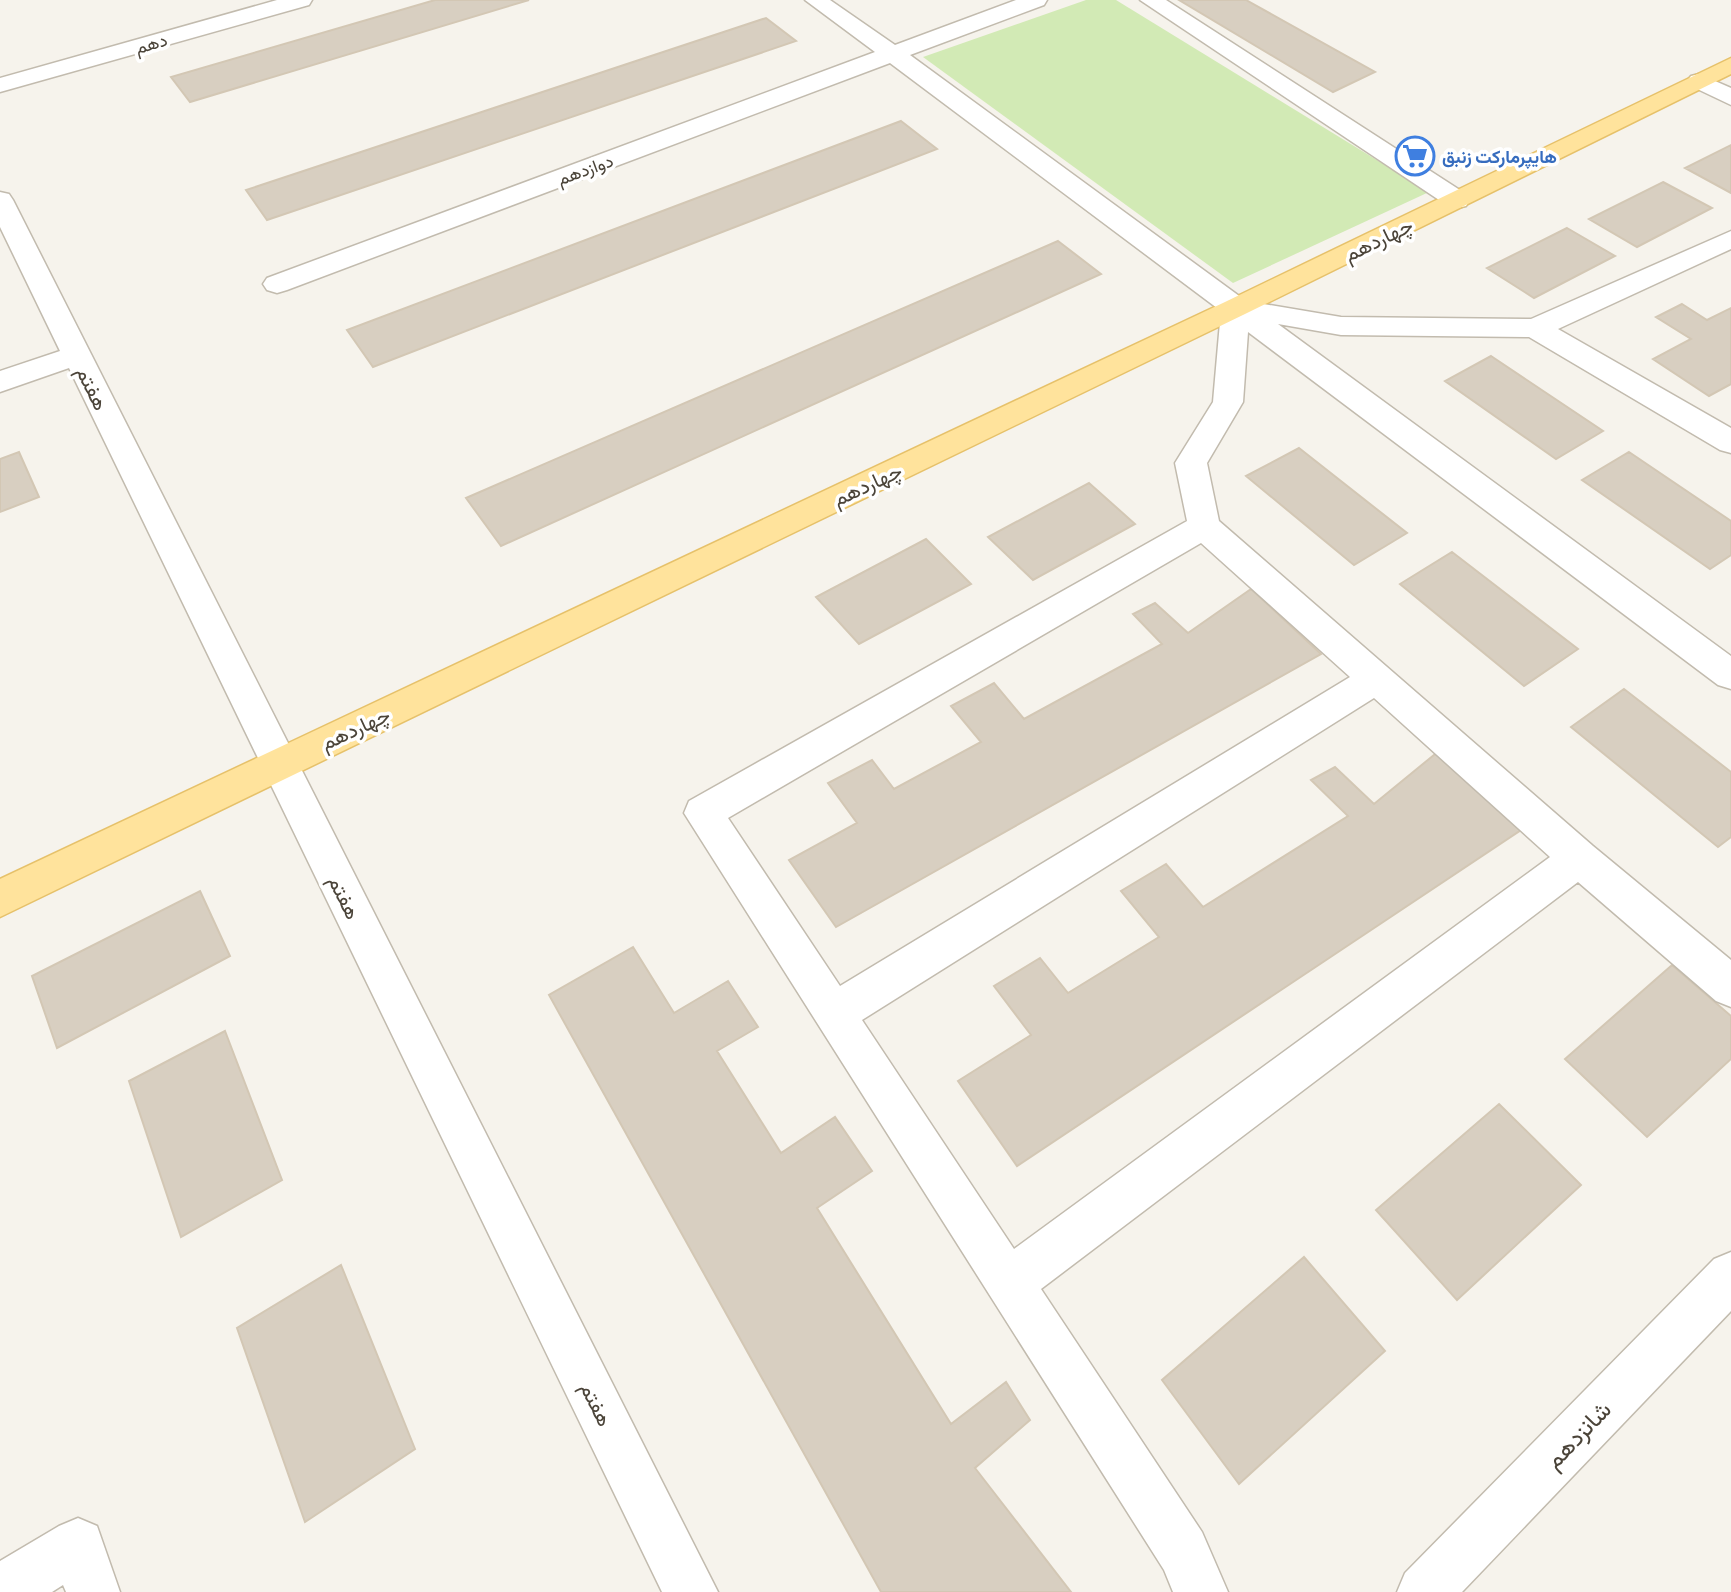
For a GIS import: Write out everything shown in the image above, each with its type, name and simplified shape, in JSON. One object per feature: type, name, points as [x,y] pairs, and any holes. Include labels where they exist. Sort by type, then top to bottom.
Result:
[{"type":"main road","name":"چهاردهم","points":[[0,899],[1235,308],[1731,65]]},
{"type":"street","name":"دهم","points":[[0,85],[302,0]]},
{"type":"street","points":[[819,0],[1731,674]]},
{"type":"street","name":"دوازدهم","points":[[277,284],[1036,0]]},
{"type":"street","points":[[1151,0],[1457,200]]},
{"type":"street","points":[[1699,81],[1731,98]]},
{"type":"street","name":"هفتم","points":[[0,201],[691,1592]]},
{"type":"street","points":[[1235,308],[1341,326],[1535,328],[1731,239]]},
{"type":"street","points":[[1235,308],[1228,402],[1192,463],[1204,526],[1579,858],[1731,987]]},
{"type":"street","points":[[1535,328],[1731,441]]},
{"type":"street","points":[[0,382],[77,355]]},
{"type":"street","points":[[1201,1592],[1183,1551],[703,813],[1204,526]]},
{"type":"street","points":[[833,1014],[1378,678]]},
{"type":"street","points":[[1008,1283],[1579,858]]},
{"type":"street","name":"شانزدهم","points":[[1424,1592],[1731,1276]]},
{"type":"street","points":[[1,1592],[78,1545],[93,1592]]},
{"type":"green space","points":[[1086,0],[1116,0],[1429,192],[1233,283],[923,57]]},
{"type":"building","points":[[435,0],[529,0],[190,102],[171,77]]},
{"type":"building","points":[[1179,0],[1246,0],[1375,72],[1333,92]]},
{"type":"building","points":[[766,18],[796,41],[267,220],[246,190]]},
{"type":"building","points":[[901,121],[937,149],[373,367],[347,330]]},
{"type":"building","points":[[1731,145],[1731,193],[1685,168]]},
{"type":"building","points":[[1663,182],[1712,208],[1637,247],[1589,219]]},
{"type":"building","points":[[1567,228],[1615,256],[1534,298],[1487,268]]},
{"type":"building","points":[[1058,241],[1101,274],[501,546],[466,498]]},
{"type":"building","points":[[1682,304],[1707,320],[1731,308],[1731,384],[1709,396],[1653,359],[1691,339],[1656,317]]},
{"type":"building","points":[[1491,356],[1603,431],[1556,459],[1445,381]]},
{"type":"building","points":[[1299,448],[1407,533],[1354,565],[1246,476]]},
{"type":"building","points":[[19,452],[39,497],[0,512],[0,459]]},
{"type":"building","points":[[1629,452],[1731,521],[1731,555],[1710,569],[1582,480]]},
{"type":"building","points":[[1089,483],[1135,524],[1033,580],[988,537]]},
{"type":"building","points":[[926,539],[971,584],[859,644],[816,597]]},
{"type":"building","points":[[1452,552],[1578,649],[1524,686],[1400,584]]},
{"type":"building","points":[[1251,589],[1321,654],[836,927],[789,860],[857,823],[828,783],[872,760],[894,789],[981,742],[951,706],[994,683],[1024,719],[1162,644],[1133,614],[1155,603],[1188,633]]},
{"type":"building","points":[[1624,689],[1731,772],[1731,837],[1718,847],[1571,727]]},
{"type":"building","points":[[1440,750],[1524,828],[1017,1166],[958,1081],[1031,1035],[994,986],[1040,958],[1068,993],[1159,937],[1121,891],[1166,864],[1203,907],[1348,816],[1311,780],[1335,767],[1374,804]]},
{"type":"building","points":[[200,891],[230,956],[57,1048],[32,976]]},
{"type":"building","points":[[633,947],[674,1013],[728,981],[758,1027],[717,1051],[781,1153],[835,1117],[872,1171],[817,1208],[951,1424],[1006,1382],[1030,1420],[975,1468],[1071,1592],[881,1592],[549,995]]},
{"type":"building","points":[[1672,965],[1731,1016],[1731,1059],[1647,1137],[1565,1059]]},
{"type":"building","points":[[225,1031],[282,1180],[181,1237],[129,1081]]},
{"type":"building","points":[[1499,1104],[1581,1185],[1457,1300],[1376,1210]]},
{"type":"building","points":[[1304,1257],[1385,1351],[1239,1484],[1162,1380]]},
{"type":"building","points":[[341,1265],[415,1449],[305,1522],[237,1328]]},
{"type":"place","name":"هایپرمارکت زنبق","points":[[1415,156]]}]
